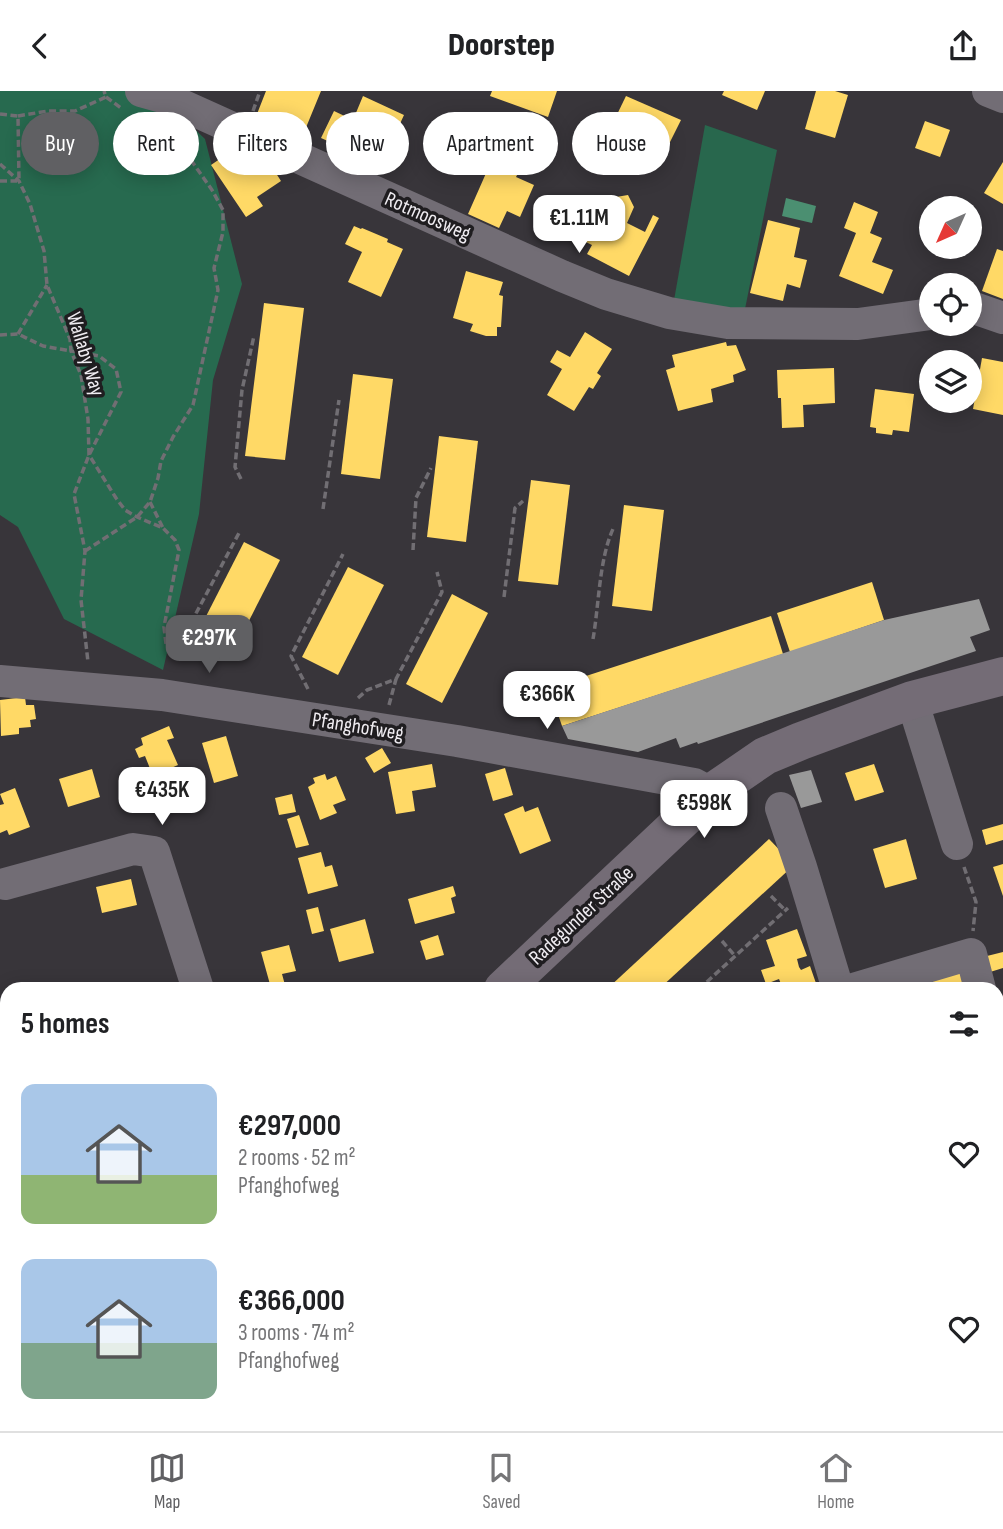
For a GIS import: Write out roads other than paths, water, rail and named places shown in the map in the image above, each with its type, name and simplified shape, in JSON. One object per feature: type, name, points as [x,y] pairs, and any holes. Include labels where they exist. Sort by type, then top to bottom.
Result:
[{"type":"main road","name":"Radegunder Straße","points":[[510,982],[711,793],[765,756],[801,741],[915,724],[1003,676]]},
{"type":"street","name":"Rotmoosweg","points":[[141,91],[166,97],[606,295],[669,313],[728,323],[858,324],[919,316]]},
{"type":"street","points":[[988,91],[1003,97]]},
{"type":"street","points":[[982,311],[1003,318]]},
{"type":"street","name":"Pfanghofweg","points":[[0,681],[162,695],[457,741],[694,784],[711,793]]},
{"type":"street","points":[[915,724],[957,845]]},
{"type":"street","points":[[780,808],[836,982]]},
{"type":"street","points":[[5,884],[134,849],[154,852],[196,982]]},
{"type":"street","points":[[877,982],[971,954],[979,982]]}]
